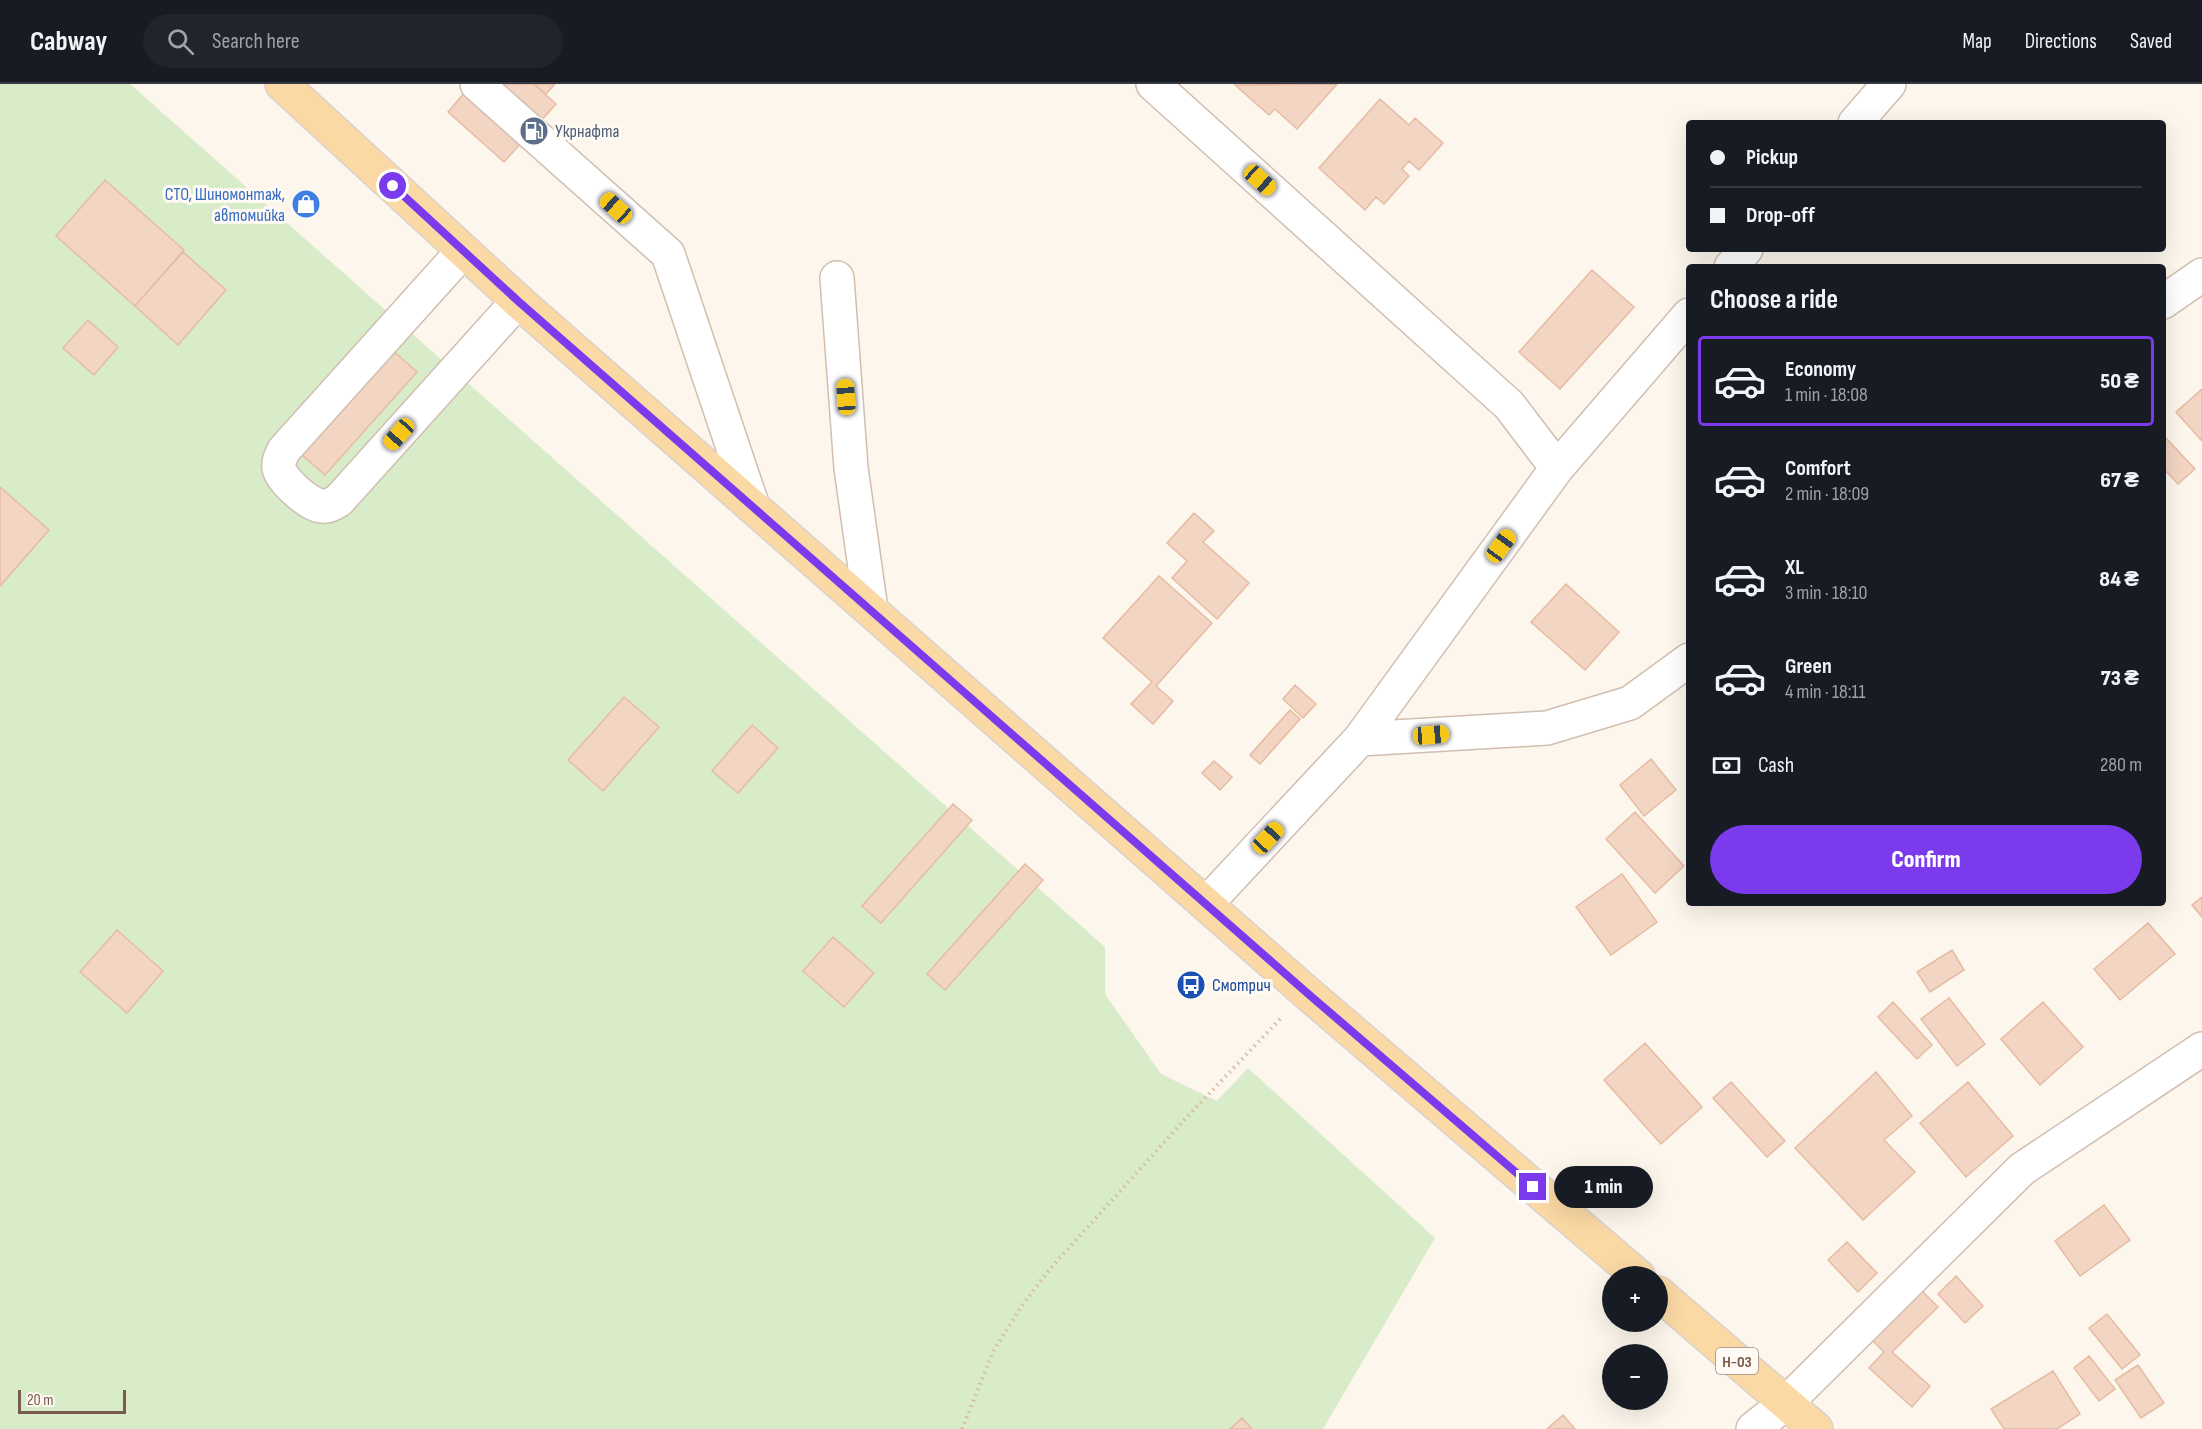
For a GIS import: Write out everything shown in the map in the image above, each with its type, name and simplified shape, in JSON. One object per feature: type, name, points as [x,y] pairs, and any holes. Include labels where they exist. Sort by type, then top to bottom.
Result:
[{"type":"main road","points":[[289,85],[518,301],[1306,992],[1626,1266]]},
{"type":"main road","name":"Н-03","points":[[1668,1302],[1816,1429]]},
{"type":"street","points":[[477,84],[668,254],[753,507]]},
{"type":"street","points":[[1153,84],[1509,405],[1557,468]]},
{"type":"street","points":[[1858,120],[1889,84]]},
{"type":"street","points":[[463,251],[284,450],[279,459],[279,471],[293,487],[309,501],[319,506],[330,506],[339,500],[518,301]]},
{"type":"street","points":[[1734,264],[1744,252]]},
{"type":"street","points":[[2166,300],[2202,275]]},
{"type":"street","points":[[837,278],[851,468],[871,610]]},
{"type":"street","points":[[1206,904],[1360,739],[1557,468],[1686,318]]},
{"type":"street","points":[[1360,739],[1547,728],[1630,703],[1686,662]]},
{"type":"street","points":[[1753,1429],[1786,1403],[2022,1168],[2202,1049]]},
{"type":"path","points":[[962,1429],[994,1350],[1021,1307],[1049,1270],[1306,992]]},
{"type":"green space","points":[[0,84],[130,84],[1105,947],[1105,994],[1161,1074],[1217,1101],[1248,1068],[1435,1238],[1323,1429],[0,1429]]},
{"type":"building","points":[[472,84],[534,84],[556,104],[504,162],[448,112]]},
{"type":"building","points":[[534,84],[555,84],[546,94]]},
{"type":"building","points":[[1337,84],[1297,129],[1275,109],[1269,115],[1235,85]]},
{"type":"building","points":[[1380,99],[1409,125],[1415,118],[1443,143],[1419,170],[1409,161],[1402,169],[1409,176],[1384,204],[1376,197],[1365,210],[1319,168]]},
{"type":"building","points":[[105,180],[184,250],[135,306],[56,236]]},
{"type":"building","points":[[183,252],[226,290],[178,345],[135,306]]},
{"type":"building","points":[[1592,270],[1634,307],[1560,389],[1519,352]]},
{"type":"building","points":[[88,320],[118,347],[94,375],[63,348]]},
{"type":"building","points":[[391,349],[417,372],[325,475],[300,453]]},
{"type":"building","points":[[2202,389],[2202,441],[2176,412]]},
{"type":"building","points":[[2166,438],[2195,469],[2178,484],[2166,471]]},
{"type":"building","points":[[0,487],[49,530],[0,586]]},
{"type":"building","points":[[1194,513],[1214,531],[1203,542],[1249,583],[1217,619],[1172,578],[1187,561],[1167,543]]},
{"type":"building","points":[[1159,576],[1212,623],[1156,686],[1173,701],[1153,724],[1131,704],[1152,682],[1103,638]]},
{"type":"building","points":[[1566,584],[1619,632],[1585,670],[1531,622]]},
{"type":"building","points":[[1295,685],[1316,704],[1303,718],[1283,699]]},
{"type":"building","points":[[624,697],[659,727],[603,791],[568,760]]},
{"type":"building","points":[[1290,710],[1300,719],[1260,764],[1250,755]]},
{"type":"building","points":[[752,725],[778,748],[738,793],[712,771]]},
{"type":"building","points":[[1651,759],[1676,790],[1644,816],[1620,785]]},
{"type":"building","points":[[1214,761],[1232,777],[1220,790],[1202,773]]},
{"type":"building","points":[[953,804],[972,820],[881,923],[862,906]]},
{"type":"building","points":[[1635,812],[1684,866],[1655,893],[1606,839]]},
{"type":"building","points":[[1025,864],[1043,880],[945,990],[927,974]]},
{"type":"building","points":[[1622,874],[1657,922],[1611,955],[1576,907]]},
{"type":"building","points":[[2202,897],[2202,917],[2192,905]]},
{"type":"building","points":[[2148,923],[2175,954],[2120,1000],[2094,969]]},
{"type":"building","points":[[117,930],[163,971],[127,1013],[80,972]]},
{"type":"building","points":[[833,937],[874,973],[844,1007],[803,971]]},
{"type":"building","points":[[1952,950],[1964,970],[1930,992],[1917,972]]},
{"type":"building","points":[[1949,998],[1985,1044],[1957,1066],[1921,1019]]},
{"type":"building","points":[[1893,1002],[1932,1045],[1917,1059],[1878,1017]]},
{"type":"building","points":[[2043,1002],[2083,1047],[2040,1085],[2001,1039]]},
{"type":"building","points":[[1645,1043],[1702,1107],[1661,1144],[1604,1080]]},
{"type":"building","points":[[1876,1072],[1912,1116],[1884,1140],[1915,1172],[1863,1220],[1795,1148]]},
{"type":"building","points":[[1731,1082],[1785,1141],[1767,1157],[1713,1098]]},
{"type":"building","points":[[1968,1082],[2013,1136],[1966,1177],[1920,1123]]},
{"type":"building","points":[[2104,1205],[2130,1240],[2080,1276],[2055,1241]]},
{"type":"building","points":[[1847,1242],[1877,1273],[1858,1292],[1828,1260]]},
{"type":"building","points":[[1956,1276],[1983,1306],[1965,1323],[1938,1294]]},
{"type":"building","points":[[1920,1289],[1938,1307],[1892,1352],[1930,1386],[1912,1407],[1869,1368],[1884,1352],[1870,1338]]},
{"type":"building","points":[[2107,1314],[2140,1355],[2122,1369],[2089,1328]]},
{"type":"building","points":[[2089,1356],[2115,1389],[2099,1401],[2074,1368]]},
{"type":"building","points":[[2138,1365],[2164,1403],[2141,1418],[2115,1380]]},
{"type":"building","points":[[2053,1371],[2080,1414],[2057,1429],[2004,1429],[1991,1409]]},
{"type":"building","points":[[1563,1415],[1575,1429],[1547,1429]]},
{"type":"building","points":[[1242,1418],[1252,1429],[1230,1429]]},
{"type":"place","name":"Укрнафта","points":[[534,131]]},
{"type":"place","name":"СТО, Шиномонтаж, автомийка","points":[[306,204]]},
{"type":"place","name":"Смотрич","points":[[1191,985]]},
{"type":"route","points":[[393,186],[518,301],[1306,992],[1533,1187]]}]
